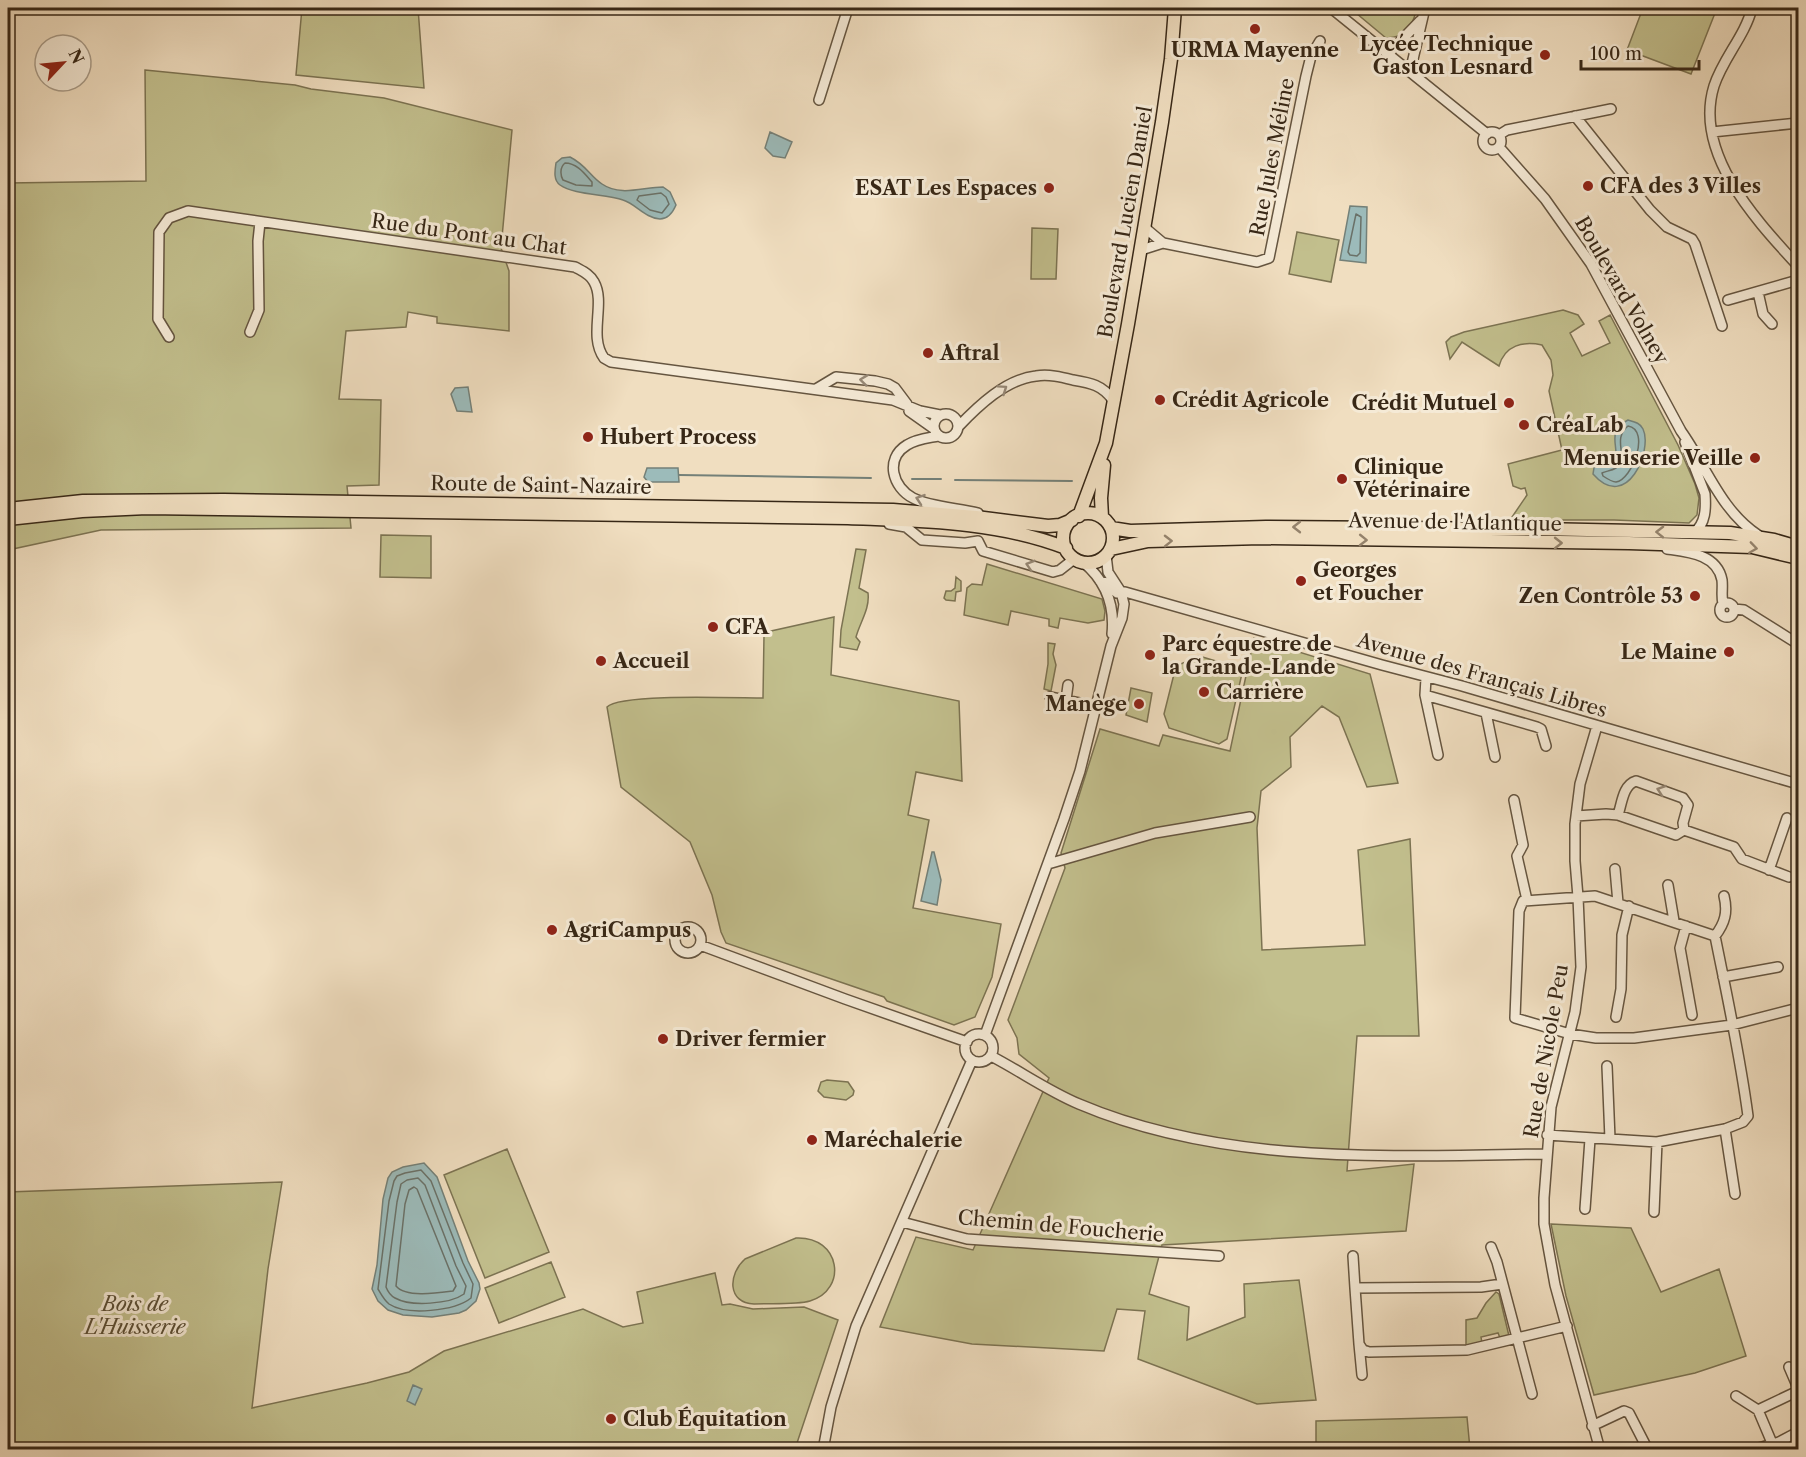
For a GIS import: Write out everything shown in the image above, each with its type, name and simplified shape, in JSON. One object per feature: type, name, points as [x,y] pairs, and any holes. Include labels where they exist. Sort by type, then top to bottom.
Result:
[{"type":"main road","name":"Boulevard Lucien Daniel","points":[[1102,517],[1101,498],[1106,443],[1141,250],[1168,80],[1175,8]]},
{"type":"main road","name":"Boulevard Lucien Daniel","points":[[1076,518],[1106,443]]},
{"type":"main road","name":"Route de Saint-Nazaire","points":[[8,509],[83,501],[224,500],[893,510],[1018,521],[1048,526],[1060,525],[1076,518]]},
{"type":"main road","name":"Route de Saint-Nazaire","points":[[8,519],[82,511],[147,508],[848,518],[987,527],[1045,539],[1066,548]]},
{"type":"main road","points":[[1094,514],[1102,517],[1110,528],[1113,542],[1108,552],[1096,562],[1079,561],[1066,548],[1065,533],[1076,518],[1094,514]]},
{"type":"main road","name":"Avenue de l'Atlantique","points":[[1110,528],[1130,531],[1266,527],[1730,533],[1760,537],[1798,547]]},
{"type":"main road","name":"Avenue de l'Atlantique","points":[[1108,552],[1148,541],[1262,538],[1752,547],[1798,558]]},
{"type":"street","points":[[819,100],[848,8]]},
{"type":"street","name":"Boulevard Volney","points":[[1331,8],[1486,134],[1483,139],[1485,147],[1494,150],[1499,147],[1545,199],[1591,264],[1681,431],[1705,494],[1705,517],[1700,528],[1694,533]]},
{"type":"street","points":[[1410,72],[1420,21],[1425,8]]},
{"type":"street","points":[[1752,8],[1743,32],[1713,89],[1710,112],[1712,132],[1721,162],[1735,188],[1766,230],[1798,266]]},
{"type":"street","points":[[1388,54],[1420,21]]},
{"type":"street","name":"Rue Jules Méline","points":[[1141,250],[1163,243],[1257,262],[1269,258],[1306,76],[1311,56],[1320,41]]},
{"type":"street","points":[[1499,135],[1507,130],[1611,109]]},
{"type":"street","points":[[1575,116],[1650,210],[1667,227],[1692,239],[1722,326]]},
{"type":"street","points":[[1712,132],[1798,123]]},
{"type":"street","points":[[1486,134],[1492,132],[1499,135],[1501,141],[1499,147]]},
{"type":"street","name":"Rue du Pont au Chat","points":[[169,337],[158,319],[159,232],[163,225],[176,214],[188,211],[575,267],[588,274],[594,281],[597,291],[598,345],[603,358],[611,362],[886,399],[907,404],[920,411],[940,415]]},
{"type":"street","points":[[250,332],[259,310],[260,222]]},
{"type":"street","points":[[1144,227],[1163,243]]},
{"type":"street","points":[[1728,300],[1798,280]]},
{"type":"street","points":[[1758,292],[1763,314],[1773,324]]},
{"type":"street","points":[[1018,521],[914,498],[902,490],[895,479],[894,459],[906,446],[915,441],[938,436],[950,438],[958,426],[1002,389],[1026,377],[1049,375],[1100,386],[1113,400]]},
{"type":"street","points":[[816,389],[836,377],[876,381],[895,388],[907,404]]},
{"type":"street","points":[[886,399],[917,416],[933,428],[938,436]]},
{"type":"street","points":[[933,428],[936,417],[945,414],[954,417],[958,426]]},
{"type":"street","name":"Boulevard Volney","points":[[1681,431],[1695,450],[1731,512],[1746,528],[1760,537]]},
{"type":"street","points":[[848,518],[906,527],[922,540],[965,543],[978,541],[987,527]]},
{"type":"street","points":[[978,541],[983,551],[1053,572],[1079,561],[1100,581],[1111,601],[1113,611],[1111,646]]},
{"type":"street","points":[[1629,543],[1699,554],[1706,558],[1718,570],[1721,577],[1723,604],[1731,604],[1734,609],[1744,610],[1798,644]]},
{"type":"street","points":[[985,1035],[1080,771],[1111,646],[1122,618],[1124,604],[1121,592],[1108,572],[1108,552]]},
{"type":"street","name":"Avenue des Français Libres","points":[[1100,581],[1107,583],[1117,592],[1798,784]]},
{"type":"street","points":[[1426,678],[1425,695],[1438,755]]},
{"type":"street","points":[[1066,700],[1068,685]]},
{"type":"street","points":[[1425,695],[1537,727],[1541,729],[1546,746]]},
{"type":"street","points":[[1050,697],[1084,704],[1095,710]]},
{"type":"street","points":[[1537,727],[1543,711]]},
{"type":"street","points":[[1486,713],[1495,757]]},
{"type":"street","name":"Rue de Nicole Peu","points":[[1597,726],[1580,784],[1576,816],[1575,861],[1581,967],[1570,1034],[1559,1068],[1551,1107],[1547,1135],[1544,1224],[1555,1285],[1600,1449]]},
{"type":"street","points":[[1618,815],[1627,787],[1636,781],[1683,798],[1688,805],[1683,823],[1684,830]]},
{"type":"street","points":[[1514,800],[1523,845],[1517,856],[1527,900]]},
{"type":"street","points":[[1576,816],[1618,815],[1676,835],[1684,830],[1709,837],[1734,847],[1742,859],[1789,877]]},
{"type":"street","points":[[1048,864],[1155,834],[1250,818]]},
{"type":"street","points":[[1769,870],[1786,818]]},
{"type":"street","points":[[1615,869],[1618,903]]},
{"type":"street","points":[[1668,885],[1674,921]]},
{"type":"street","points":[[1715,936],[1595,896],[1527,900],[1523,902],[1519,911],[1515,1018],[1570,1034],[1596,1038],[1634,1038],[1732,1025],[1798,1008]]},
{"type":"street","points":[[1715,936],[1722,928],[1727,909],[1725,896]]},
{"type":"street","points":[[1616,1017],[1621,989],[1622,935],[1629,906]]},
{"type":"street","points":[[1686,926],[1680,948],[1692,1015]]},
{"type":"street","points":[[1547,1135],[1657,1142],[1725,1130],[1743,1122],[1748,1116],[1738,1050],[1715,936]]},
{"type":"street","points":[[700,945],[967,1042]]},
{"type":"street","points":[[1723,977],[1778,968]]},
{"type":"street","points":[[972,1060],[966,1050],[967,1042],[973,1036],[985,1035]]},
{"type":"street","points":[[972,1060],[984,1061],[991,1056],[993,1044],[985,1035]]},
{"type":"street","points":[[991,1056],[1078,1103],[1135,1123],[1243,1148],[1346,1155],[1547,1154]]},
{"type":"street","points":[[823,1449],[831,1407],[856,1326],[972,1060]]},
{"type":"street","points":[[1607,1066],[1610,1139]]},
{"type":"street","points":[[1725,1130],[1735,1194]]},
{"type":"street","points":[[1585,1209],[1590,1139]]},
{"type":"street","points":[[1654,1212],[1657,1142]]},
{"type":"street","name":"Chemin de Foucherie","points":[[902,1222],[967,1239],[1219,1256]]},
{"type":"street","points":[[1491,1247],[1532,1394]]},
{"type":"street","points":[[1353,1256],[1362,1375]]},
{"type":"street","points":[[1355,1288],[1482,1287],[1502,1284]]},
{"type":"street","points":[[1359,1344],[1363,1350],[1369,1352],[1467,1350],[1567,1326]]},
{"type":"street","points":[[1758,1410],[1798,1389],[1789,1367]]},
{"type":"street","points":[[1736,1396],[1758,1410],[1773,1446]]},
{"type":"street","points":[[1592,1426],[1624,1411],[1629,1413],[1648,1449]]},
{"type":"street","points":[[1752,1449],[1773,1446],[1798,1432]]},
{"type":"green space","points":[[302,8],[418,8],[424,88],[296,75]]},
{"type":"green space","points":[[1350,8],[1417,8],[1411,26],[1405,33],[1386,38]]},
{"type":"green space","points":[[1643,8],[1717,8],[1691,74],[1627,50]]},
{"type":"green space","points":[[145,70],[295,85],[384,98],[512,130],[501,248],[509,271],[509,331],[437,323],[437,317],[408,312],[406,327],[346,331],[339,399],[381,400],[379,485],[347,486],[351,528],[101,530],[8,550],[8,183],[146,181]]},
{"type":"green space","points":[[1032,228],[1058,229],[1056,279],[1031,279]]},
{"type":"green space","points":[[1297,232],[1339,240],[1331,282],[1289,274]]},
{"type":"green space","points":[[1563,310],[1578,315],[1584,324],[1570,333],[1582,356],[1610,343],[1599,321],[1610,315],[1678,445],[1695,484],[1699,498],[1697,515],[1689,523],[1510,520],[1527,495],[1525,488],[1513,486],[1508,464],[1562,450],[1549,391],[1553,375],[1551,360],[1542,345],[1522,344],[1510,349],[1499,366],[1462,342],[1450,359],[1446,342],[1451,337],[1464,332]]},
{"type":"green space","points":[[381,535],[431,536],[431,578],[380,577]]},
{"type":"green space","points":[[856,549],[866,550],[859,588],[868,593],[866,610],[856,637],[860,642],[857,650],[840,647]]},
{"type":"green space","points":[[987,564],[1102,599],[1105,611],[1104,620],[1088,623],[1060,618],[1058,628],[1049,626],[1049,619],[1011,611],[1008,625],[964,615],[967,588],[972,584],[982,585]]},
{"type":"green space","points":[[956,577],[961,581],[961,591],[956,592],[955,601],[946,600],[944,598],[946,591],[955,588]]},
{"type":"green space","points":[[834,617],[831,675],[959,701],[962,781],[916,772],[908,815],[929,820],[913,908],[1001,924],[992,977],[975,1017],[954,1025],[887,1001],[884,997],[726,943],[712,895],[690,842],[621,787],[607,707],[616,703],[655,698],[763,698],[764,635],[771,631]]},
{"type":"green space","points":[[1254,638],[1370,674],[1398,783],[1367,787],[1339,717],[1322,706],[1290,737],[1291,767],[1261,791],[1257,828],[1262,950],[1365,945],[1358,850],[1410,839],[1419,1036],[1357,1036],[1347,1171],[1414,1164],[1406,1231],[1162,1245],[1149,1294],[1189,1307],[1187,1340],[1245,1317],[1244,1284],[1299,1280],[1316,1400],[1257,1404],[1138,1359],[1145,1311],[1117,1309],[1104,1351],[972,1344],[880,1327],[916,1237],[973,1250],[1049,1078],[1019,1054],[1017,1038],[1008,1020],[1065,868],[1061,853],[1100,729],[1159,746],[1163,735],[1230,751]]},
{"type":"green space","points":[[1048,643],[1055,644],[1053,654],[1056,665],[1051,691],[1044,689],[1048,664]]},
{"type":"green space","name":"Carrière","points":[[1199,656],[1243,669],[1227,739],[1219,744],[1169,728],[1164,714],[1176,666]]},
{"type":"green space","name":"Manège","points":[[1131,688],[1152,693],[1147,722],[1126,715]]},
{"type":"green space","points":[[14,847],[8,939],[8,848]]},
{"type":"green space","points":[[827,1080],[848,1082],[854,1091],[853,1095],[846,1100],[824,1097],[818,1091],[821,1082]]},
{"type":"green space","points":[[507,1149],[549,1252],[485,1278],[444,1175]]},
{"type":"green space","name":"Bois de L'Huisserie","points":[[282,1182],[268,1269],[252,1408],[409,1372],[444,1351],[583,1309],[623,1327],[643,1323],[637,1292],[715,1273],[722,1305],[730,1304],[753,1309],[804,1307],[838,1320],[795,1449],[8,1449],[8,1192]]},
{"type":"green space","points":[[1551,1224],[1631,1228],[1661,1292],[1719,1269],[1746,1356],[1695,1373],[1594,1395],[1566,1296]]},
{"type":"green space","points":[[796,1238],[811,1240],[823,1245],[830,1254],[834,1265],[834,1276],[830,1286],[822,1295],[810,1301],[790,1303],[754,1304],[739,1299],[733,1287],[733,1280],[739,1265],[745,1259]]},
{"type":"green space","points":[[551,1262],[565,1297],[499,1323],[485,1288]]},
{"type":"green space","points":[[1496,1292],[1499,1294],[1509,1336],[1500,1338],[1498,1333],[1481,1337],[1482,1343],[1466,1346],[1466,1320],[1477,1318]]},
{"type":"green space","points":[[1467,1417],[1470,1449],[1316,1449],[1316,1421]]},
{"type":"water","points":[[770,132],[792,142],[785,158],[773,156],[765,148]]},
{"type":"water","points":[[570,157],[609,188],[624,191],[663,187],[670,192],[676,205],[675,208],[670,215],[660,219],[645,214],[623,200],[566,188],[556,180],[555,169],[556,163],[562,158]]},
{"type":"water","points":[[1350,206],[1367,207],[1366,263],[1340,260]]},
{"type":"water","points":[[468,387],[472,412],[457,411],[451,394],[455,388]]},
{"type":"water","points":[[1628,420],[1639,424],[1643,429],[1645,439],[1641,463],[1626,482],[1617,486],[1605,484],[1593,474],[1594,468],[1599,464],[1611,464],[1615,459],[1616,431]]},
{"type":"water","points":[[647,468],[678,468],[679,482],[648,482],[644,477]]},
{"type":"water","points":[[932,852],[934,852],[941,880],[937,905],[921,901]]},
{"type":"water","points":[[424,1163],[437,1177],[480,1289],[476,1301],[466,1310],[432,1317],[403,1315],[388,1310],[378,1301],[372,1289],[377,1265],[383,1199],[388,1178],[392,1172],[403,1167]]},
{"type":"water","points":[[413,1385],[422,1389],[415,1405],[407,1401]]},
{"type":"waterway","points":[[679,475],[871,478]]},
{"type":"waterway","points":[[912,479],[941,479]]},
{"type":"waterway","points":[[955,480],[1072,481]]},
{"type":"place","name":"URMA Mayenne","points":[[1255,29]]},
{"type":"place","name":"Lycée Technique Gaston Lesnard","points":[[1545,55]]},
{"type":"place","name":"CFA des 3 Villes","points":[[1588,186]]},
{"type":"place","name":"ESAT Les Espaces","points":[[1049,188]]},
{"type":"place","name":"Aftral","points":[[928,353]]},
{"type":"place","name":"Crédit Agricole","points":[[1160,400]]},
{"type":"place","name":"Crédit Mutuel","points":[[1509,403]]},
{"type":"place","name":"CréaLab","points":[[1524,425]]},
{"type":"place","name":"Hubert Process","points":[[588,437]]},
{"type":"place","name":"Menuiserie Veille","points":[[1755,458]]},
{"type":"place","name":"Clinique Vétérinaire","points":[[1342,479]]},
{"type":"place","name":"Georges et Foucher","points":[[1301,581]]},
{"type":"place","name":"Zen Contrôle 53","points":[[1695,596]]},
{"type":"place","name":"CFA","points":[[713,627]]},
{"type":"place","name":"Le Maine","points":[[1729,652]]},
{"type":"place","name":"Parc équestre de la Grande-Lande","points":[[1150,655]]},
{"type":"place","name":"Accueil","points":[[601,661]]},
{"type":"place","name":"Carrière","points":[[1204,692]]},
{"type":"place","name":"Manège","points":[[1139,704]]},
{"type":"place","name":"AgriCampus","points":[[552,930]]},
{"type":"place","name":"Driver fermier","points":[[663,1039]]},
{"type":"place","name":"Maréchalerie","points":[[812,1140]]},
{"type":"place","name":"Club Équitation","points":[[611,1419]]}]
